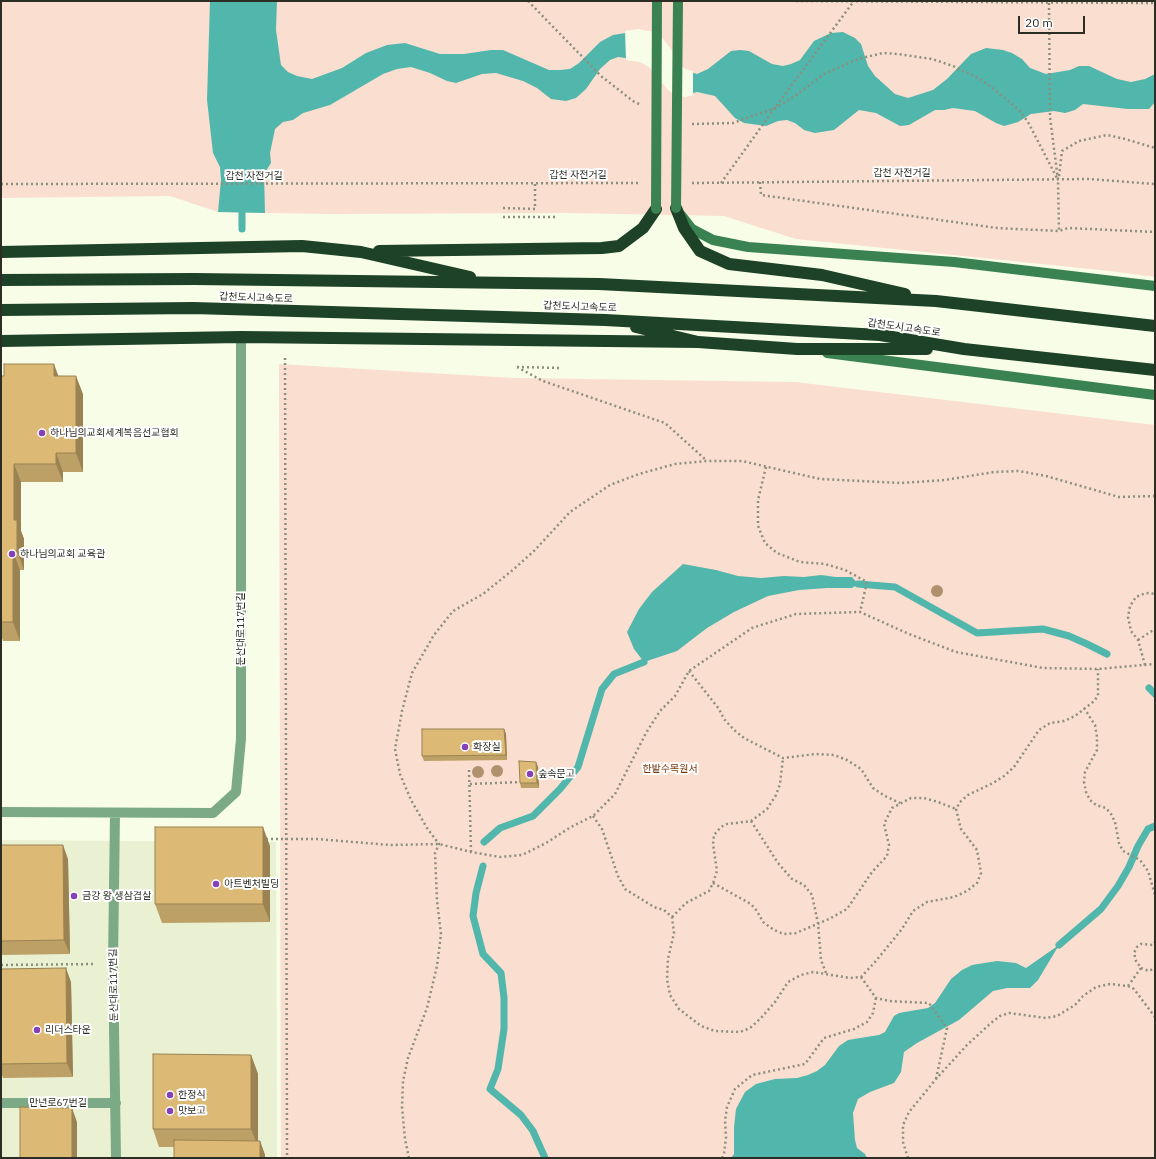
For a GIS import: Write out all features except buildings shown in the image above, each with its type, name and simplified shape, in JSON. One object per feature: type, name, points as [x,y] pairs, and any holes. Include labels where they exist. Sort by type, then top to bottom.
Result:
[{"type":"highway","points":[[676,208],[684,228],[700,251],[729,264],[822,275],[936,301]]},
{"type":"highway","points":[[1,252],[302,246],[361,252],[594,248],[619,246],[643,228],[656,209]]},
{"type":"highway","points":[[361,252],[493,282]]},
{"type":"highway","name":"갑천도시고속도로","points":[[1,280],[194,279],[599,284],[936,301],[1155,326]]},
{"type":"highway","name":"갑천도시고속도로","points":[[1,310],[193,308],[605,320],[880,336],[964,349],[1155,370]]},
{"type":"highway","points":[[605,320],[698,342]]},
{"type":"highway","points":[[1,341],[241,337],[698,342],[797,349],[964,349]]},
{"type":"street","points":[[656,209],[657,1]]},
{"type":"street","points":[[678,1],[676,208],[692,229],[697,232],[713,240],[748,247],[954,262],[1155,286]]},
{"type":"street","name":"둔산대로117번길","points":[[1,812],[213,813],[236,792],[241,739],[241,337]]},
{"type":"street","points":[[797,349],[1155,395]]},
{"type":"street","name":"둔산대로117번길","points":[[115,813],[113,963],[116,1158]]},
{"type":"street","name":"만년로67번길","points":[[1,1103],[116,1103]]},
{"type":"path","points":[[528,1],[601,76]]},
{"type":"path","points":[[796,1],[1155,3]]},
{"type":"path","points":[[721,184],[774,109],[854,2]]},
{"type":"path","points":[[1049,3],[1050,118],[1058,180],[1059,231]]},
{"type":"path","points":[[733,123],[774,109],[795,96],[824,74],[858,59],[883,53],[932,59],[953,66],[980,79],[1019,110],[1028,122],[1058,180]]},
{"type":"path","points":[[1058,180],[1062,151],[1079,141],[1107,135],[1155,148]]},
{"type":"path","name":"갑천 자전거길","points":[[690,183],[721,184],[760,182],[1089,179],[1155,184]]},
{"type":"path","points":[[760,182],[761,195],[997,228],[1059,231],[1068,228],[1155,232]]},
{"type":"path","points":[[503,208],[535,209],[535,183]]},
{"type":"path","name":"갑천 자전거길","points":[[1,184],[643,183]]},
{"type":"path","points":[[503,217],[558,217]]},
{"type":"path","points":[[285,358],[287,1158]]},
{"type":"path","points":[[561,368],[517,367],[543,381],[665,423],[706,461]]},
{"type":"path","points":[[439,844],[427,828],[411,800],[400,774],[395,749],[402,711],[412,673],[434,635],[453,611],[482,594],[514,569],[535,550],[570,512],[610,485],[639,474],[668,466],[706,461],[742,461],[820,479],[901,483],[945,480],[994,472],[1019,471],[1046,476],[1119,497],[1155,496]]},
{"type":"path","points":[[766,467],[758,500],[758,526],[765,543],[777,553],[800,562],[825,564],[845,570],[867,582],[860,612]]},
{"type":"path","points":[[1145,665],[1138,640],[1131,631],[1128,617],[1130,606],[1136,597],[1146,593],[1155,594]]},
{"type":"path","points":[[260,840],[317,839],[390,845],[439,844],[470,852],[500,857],[522,855],[593,816],[615,794],[646,733],[660,711],[675,696],[689,671],[752,628],[796,614],[860,612],[908,634],[956,652],[1042,668],[1098,670],[1155,664]]},
{"type":"path","points":[[1138,640],[1155,629]]},
{"type":"path","points":[[593,816],[602,829],[618,876],[625,889],[654,907],[664,910],[672,918],[674,933],[668,959],[667,979],[670,995],[679,1009],[701,1026],[728,1032],[740,1032],[750,1028],[761,1018],[775,1002],[788,982],[801,975],[813,972],[850,978],[861,977],[902,929],[913,911],[927,902],[954,898],[978,883],[981,873],[977,850],[961,828],[956,809],[960,802],[968,795],[993,783],[1014,767],[1039,730],[1050,723],[1064,721],[1075,716],[1093,702],[1098,696],[1098,670]]},
{"type":"path","points":[[689,671],[719,709],[724,719],[744,738],[783,758],[816,754],[834,756],[847,760],[861,769],[873,788],[884,796],[900,803]]},
{"type":"path","points":[[1084,708],[1095,725],[1097,737],[1097,750],[1085,772],[1084,782],[1086,792],[1090,800],[1096,805],[1106,808],[1112,814],[1119,843],[1123,852],[1140,860],[1148,871],[1155,895]]},
{"type":"path","points":[[672,918],[686,903],[709,891],[717,871],[713,844],[714,835],[726,824],[750,821],[767,809],[776,795],[780,784],[783,758]]},
{"type":"path","points":[[469,770],[470,852]]},
{"type":"path","points":[[470,784],[521,782]]},
{"type":"path","points":[[713,883],[751,904],[763,922],[774,930],[784,934],[796,933],[829,919],[847,909],[872,872],[887,856],[889,845],[884,824],[892,808],[911,798],[924,798],[956,809]]},
{"type":"path","points":[[750,821],[778,863],[792,878],[804,885],[812,895],[818,923],[821,960],[826,973]]},
{"type":"path","points":[[409,1158],[405,1139],[402,1107],[403,1081],[408,1058],[427,1008],[437,966],[441,934],[437,901],[435,853],[439,844]]},
{"type":"path","points":[[1154,945],[1142,944],[1137,947],[1134,953],[1136,961],[1141,968],[1149,971],[1155,968]]},
{"type":"path","points":[[1,965],[113,963]]},
{"type":"path","points":[[1128,986],[1141,968]]},
{"type":"path","points":[[861,977],[876,998],[889,1001],[929,1004],[947,1028],[936,1079]]},
{"type":"path","points":[[908,1158],[903,1142],[903,1125],[909,1112],[967,1045],[1000,1016],[1009,1014],[1046,1018],[1057,1016],[1075,1005],[1083,996],[1096,987],[1110,984],[1128,986],[1134,989],[1155,1017]]},
{"type":"path","points":[[722,1158],[725,1148],[725,1121],[727,1107],[735,1089],[752,1075],[805,1064],[824,1038],[854,1029],[867,1022],[873,1013],[876,998]]},
{"type":"shaded area","points":[[1,840],[276,842],[277,1158],[1,1158]]},
{"type":"green space","points":[[1,1],[1155,1],[1155,277],[1110,271],[796,239],[724,216],[567,213],[329,214],[218,212],[170,196],[1,198]]},
{"type":"green space","name":"한밭수목원서","points":[[279,364],[514,378],[795,382],[1155,425],[1155,1158],[281,1158]]},
{"type":"water","points":[[210,1],[277,1],[276,30],[281,65],[288,72],[297,76],[312,79],[342,68],[366,53],[387,45],[405,43],[440,54],[464,54],[491,50],[503,50],[549,70],[570,69],[579,63],[600,42],[613,35],[638,31],[684,70],[697,74],[708,69],[731,51],[740,50],[749,51],[772,64],[783,66],[791,64],[800,60],[814,41],[831,33],[843,32],[855,38],[861,44],[868,66],[875,76],[895,94],[908,98],[933,90],[947,79],[971,54],[986,48],[1003,50],[1012,53],[1022,59],[1030,68],[1046,74],[1070,70],[1079,66],[1089,66],[1117,79],[1131,82],[1145,79],[1155,74],[1155,102],[1149,109],[1128,109],[1083,104],[1075,110],[1065,113],[1054,111],[1031,114],[1018,122],[1004,126],[975,111],[953,108],[935,110],[909,125],[900,126],[876,113],[859,110],[834,130],[815,133],[804,130],[795,123],[787,120],[778,121],[766,126],[744,123],[735,118],[715,96],[697,92],[686,95],[650,65],[640,60],[618,57],[610,60],[600,69],[586,89],[576,98],[566,101],[551,99],[537,88],[523,81],[496,73],[482,74],[456,83],[411,67],[397,69],[383,74],[330,105],[303,113],[293,120],[283,122],[275,129],[270,153],[271,163],[264,174],[265,213],[218,212],[221,180],[220,167],[213,153],[207,100]]},
{"type":"water","points":[[683,564],[738,576],[761,578],[821,575],[852,577],[858,584],[852,588],[799,590],[768,596],[734,612],[707,628],[677,651],[644,662],[634,649],[627,632],[639,609],[652,592]]},
{"type":"water","points":[[1059,945],[1038,980],[1030,988],[1007,988],[993,991],[959,1020],[917,1043],[904,1052],[901,1072],[894,1083],[870,1092],[858,1099],[853,1113],[855,1140],[857,1148],[865,1154],[867,1158],[731,1158],[734,1154],[736,1109],[745,1092],[756,1084],[775,1079],[797,1078],[817,1071],[825,1065],[839,1046],[848,1040],[879,1035],[885,1032],[894,1016],[899,1013],[928,1008],[935,1003],[951,979],[962,970],[972,965],[997,961],[1016,963],[1026,968]]},
{"type":"pier","points":[[638,29],[654,32],[663,39],[671,49],[677,61],[685,69],[693,71],[693,95],[686,97],[677,96],[668,90],[649,67],[640,62],[626,60],[625,31]]},
{"type":"waterway","points":[[242,203],[242,229]]},
{"type":"waterway","points":[[858,584],[895,587],[977,633],[1043,629],[1069,636],[1107,654]]},
{"type":"waterway","points":[[484,842],[500,828],[533,816],[560,789],[578,767],[602,689],[614,674],[644,662]]},
{"type":"waterway","points":[[1149,688],[1155,694]]},
{"type":"waterway","points":[[1059,945],[1101,909],[1118,886],[1148,829],[1155,826]]},
{"type":"waterway","points":[[483,866],[476,893],[473,916],[483,954],[501,973],[504,998],[504,1029],[498,1069],[490,1089],[521,1115],[533,1131],[545,1158]]},
{"type":"place","name":"하나님의교회세계복음선교협회","points":[[42,433]]},
{"type":"place","name":"하나님의교회 교육관","points":[[12,554]]},
{"type":"place","name":"화장실","points":[[465,747]]},
{"type":"place","name":"숲속문고","points":[[530,774]]},
{"type":"place","name":"아트벤처빌딩","points":[[216,884]]},
{"type":"place","name":"금강 왕 생삼겹살","points":[[74,896]]},
{"type":"place","name":"리더스타운","points":[[37,1030]]},
{"type":"place","name":"한정식","points":[[170,1095]]},
{"type":"place","name":"맛보고","points":[[170,1111]]}]
